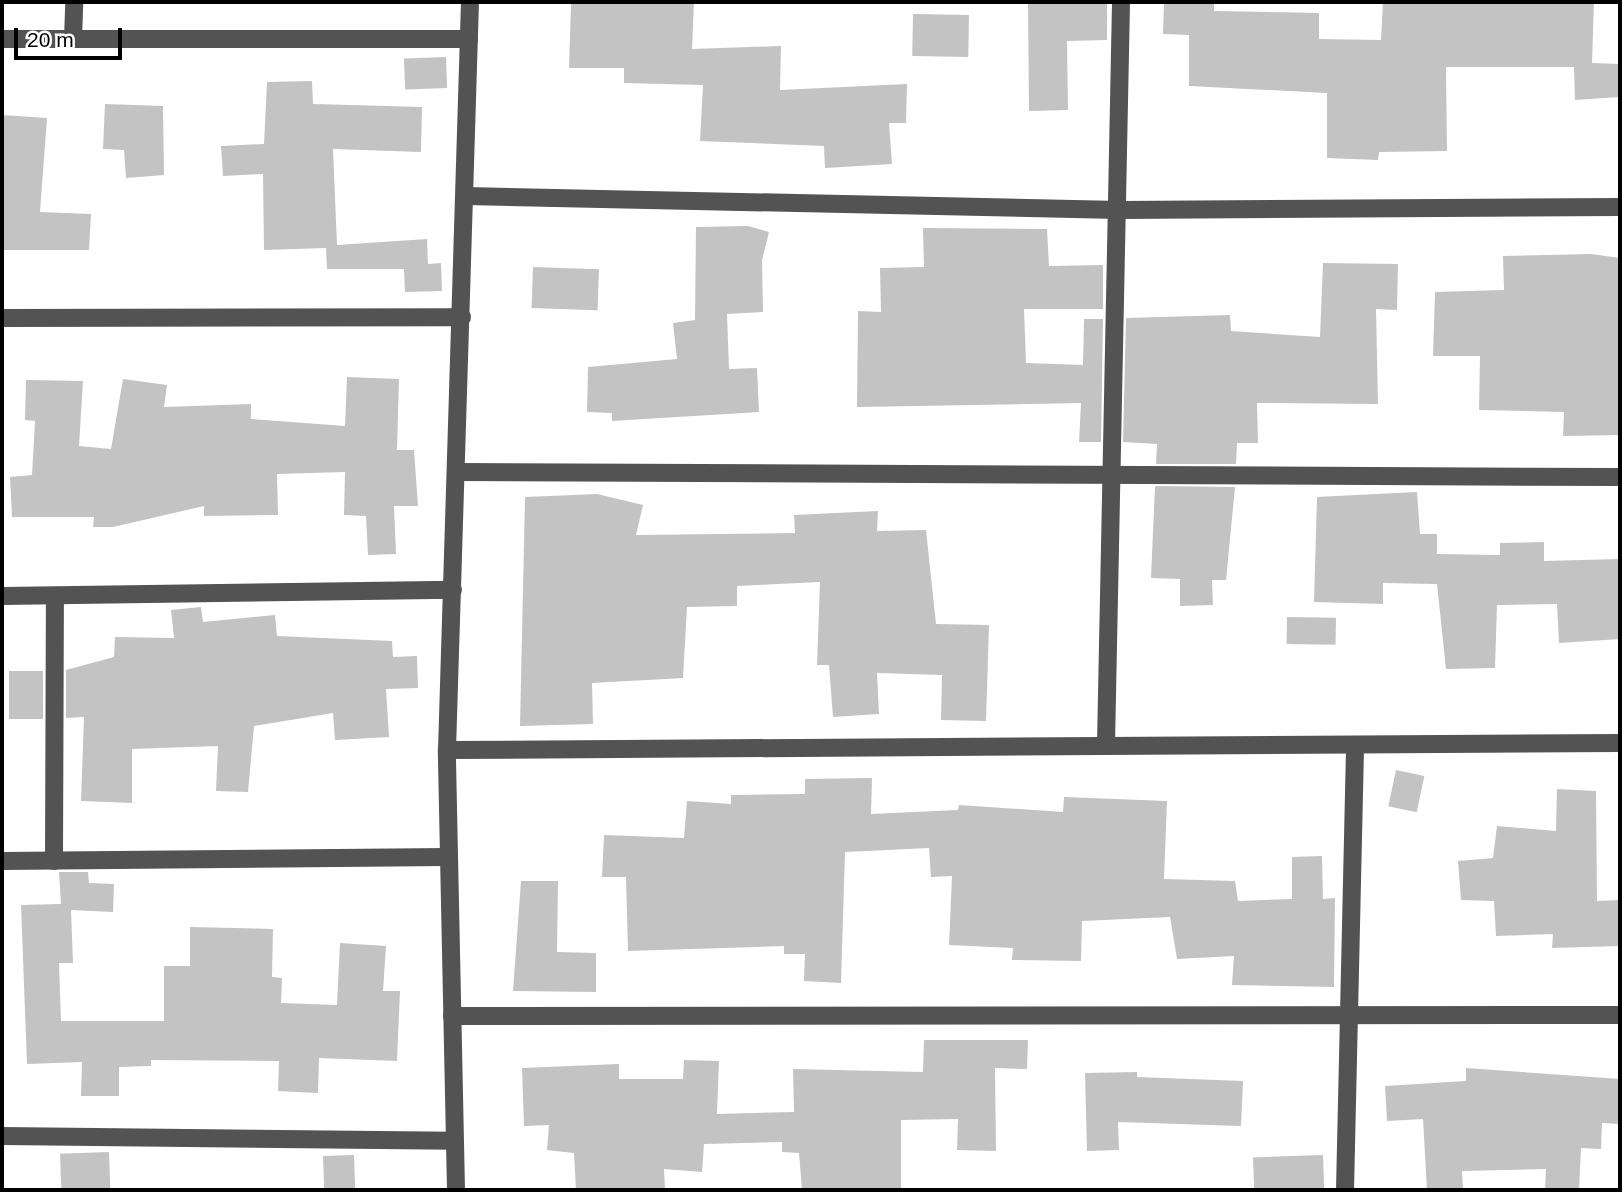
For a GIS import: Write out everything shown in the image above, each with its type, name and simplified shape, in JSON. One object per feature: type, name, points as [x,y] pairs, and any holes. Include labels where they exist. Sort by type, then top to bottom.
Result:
[{"type":"street","points":[[73,39],[74,2]]},
{"type":"street","points":[[456,1190],[447,857],[447,750],[459,472],[470,2]]},
{"type":"street","points":[[1106,744],[1120,210],[1121,2]]},
{"type":"street","points":[[2,39],[468,39]]},
{"type":"street","points":[[466,196],[1120,210],[1620,207]]},
{"type":"street","points":[[2,318],[461,317]]},
{"type":"street","points":[[459,472],[1620,477]]},
{"type":"street","points":[[2,596],[453,590]]},
{"type":"street","points":[[54,861],[55,596]]},
{"type":"street","points":[[447,750],[1620,743]]},
{"type":"street","points":[[1345,1190],[1352,1014],[1354,745]]},
{"type":"street","points":[[2,861],[447,857]]},
{"type":"street","points":[[452,1016],[1620,1015]]},
{"type":"street","points":[[2,1136],[453,1141]]},
{"type":"building","points":[[694,2],[692,49],[781,46],[780,90],[907,84],[906,123],[889,123],[892,164],[825,168],[824,146],[700,141],[703,85],[624,83],[624,68],[569,68],[571,4]]},
{"type":"building","points":[[1028,2],[1107,2],[1107,40],[1067,41],[1068,110],[1029,111]]},
{"type":"building","points":[[1164,2],[1214,2],[1214,11],[1319,13],[1319,39],[1381,40],[1383,2],[1594,2],[1592,63],[1620,64],[1620,97],[1575,100],[1574,67],[1446,67],[1447,151],[1379,152],[1378,160],[1327,158],[1327,93],[1189,86],[1189,35],[1163,34]]},
{"type":"building","points":[[913,14],[969,15],[968,57],[912,56]]},
{"type":"building","points":[[446,57],[447,88],[405,89],[404,58]]},
{"type":"building","points":[[312,81],[313,104],[422,107],[421,152],[333,149],[337,245],[427,239],[428,264],[441,263],[442,291],[405,292],[404,269],[327,269],[326,248],[264,250],[263,174],[223,176],[221,146],[264,144],[267,82]]},
{"type":"building","points":[[105,104],[163,106],[164,175],[126,178],[124,150],[103,149]]},
{"type":"building","points":[[2,115],[47,118],[40,212],[91,214],[89,250],[2,250]]},
{"type":"building","points":[[748,226],[769,232],[762,260],[763,312],[727,314],[729,369],[757,368],[759,412],[612,421],[612,413],[587,412],[588,367],[677,359],[673,323],[695,320],[696,227]]},
{"type":"building","points":[[923,228],[1047,229],[1049,266],[1103,265],[1103,309],[1024,309],[1026,363],[1083,365],[1084,319],[1103,319],[1101,442],[1079,442],[1081,403],[857,407],[858,311],[881,312],[880,268],[924,267]]},
{"type":"building","points":[[1591,254],[1620,258],[1620,435],[1563,436],[1564,412],[1479,410],[1480,356],[1433,356],[1435,292],[1504,290],[1503,256]]},
{"type":"building","points":[[1323,263],[1398,264],[1397,310],[1376,309],[1378,404],[1257,403],[1258,443],[1237,443],[1236,464],[1156,464],[1157,444],[1123,442],[1126,318],[1230,315],[1231,331],[1320,337]]},
{"type":"building","points":[[533,267],[599,269],[598,310],[532,308]]},
{"type":"building","points":[[347,377],[399,379],[397,450],[414,450],[418,506],[394,506],[396,554],[368,555],[366,516],[344,515],[345,472],[277,474],[278,515],[204,516],[204,506],[113,527],[93,527],[94,517],[12,517],[10,477],[32,475],[35,421],[25,420],[26,380],[83,381],[79,446],[111,449],[123,379],[167,385],[164,407],[251,404],[251,419],[345,426]]},
{"type":"building","points":[[1155,486],[1235,487],[1226,580],[1212,580],[1213,605],[1180,606],[1180,579],[1151,578]]},
{"type":"building","points":[[1417,492],[1420,534],[1437,534],[1437,554],[1500,555],[1500,543],[1544,542],[1544,561],[1620,559],[1620,639],[1559,643],[1557,604],[1497,605],[1495,668],[1446,669],[1437,584],[1383,583],[1383,604],[1314,602],[1317,497]]},
{"type":"building","points":[[597,494],[643,505],[636,535],[795,533],[794,515],[878,511],[877,531],[926,530],[936,624],[989,625],[986,721],[941,720],[942,675],[877,673],[879,714],[833,717],[829,665],[817,665],[820,582],[737,586],[737,606],[687,607],[683,678],[592,683],[593,724],[520,726],[525,497]]},
{"type":"building","points":[[201,607],[203,622],[275,615],[277,636],[392,641],[393,657],[417,656],[418,688],[386,689],[389,737],[335,740],[333,713],[254,726],[248,792],[216,791],[218,746],[132,749],[132,803],[81,801],[84,717],[66,718],[66,670],[114,657],[115,637],[174,638],[171,610]]},
{"type":"building","points":[[1287,617],[1336,618],[1336,645],[1287,644]]},
{"type":"building","points":[[9,671],[43,671],[43,719],[9,719]]},
{"type":"building","points":[[1396,770],[1424,776],[1417,812],[1388,806]]},
{"type":"building","points":[[872,778],[871,814],[958,810],[959,805],[1063,812],[1064,797],[1167,801],[1164,879],[1235,881],[1238,901],[1292,899],[1292,857],[1322,856],[1323,899],[1335,898],[1334,987],[1232,985],[1234,956],[1177,959],[1170,917],[1082,921],[1081,961],[1012,960],[1013,948],[949,945],[952,876],[931,877],[929,848],[845,852],[841,983],[804,981],[805,954],[784,954],[784,946],[628,951],[626,877],[602,877],[604,835],[684,838],[687,801],[731,804],[731,795],[805,794],[805,779]]},
{"type":"building","points":[[1557,789],[1596,791],[1597,901],[1620,900],[1620,946],[1552,948],[1553,934],[1496,936],[1494,901],[1461,900],[1458,861],[1493,858],[1497,826],[1556,831]]},
{"type":"building","points":[[59,872],[88,872],[89,883],[114,884],[113,912],[71,910],[73,963],[59,963],[61,1021],[164,1021],[164,966],[190,966],[190,927],[273,929],[272,977],[282,978],[281,1003],[337,1005],[340,943],[386,946],[383,991],[400,991],[397,1061],[319,1058],[318,1093],[278,1091],[279,1061],[151,1060],[151,1066],[119,1067],[119,1096],[81,1096],[82,1062],[27,1064],[21,905],[61,904]]},
{"type":"building","points":[[521,881],[558,881],[557,952],[596,953],[596,992],[513,991]]},
{"type":"building","points":[[924,1040],[1028,1040],[1027,1069],[995,1068],[996,1151],[957,1150],[958,1119],[901,1120],[901,1190],[802,1190],[799,1153],[782,1152],[782,1142],[704,1144],[702,1172],[664,1169],[665,1190],[576,1190],[574,1153],[547,1150],[549,1125],[524,1126],[522,1068],[619,1064],[619,1079],[683,1079],[684,1060],[719,1061],[717,1114],[794,1112],[793,1069],[923,1072]]},
{"type":"building","points":[[1466,1068],[1620,1079],[1620,1124],[1602,1123],[1601,1149],[1581,1148],[1579,1190],[1545,1190],[1546,1169],[1462,1171],[1463,1189],[1427,1190],[1423,1119],[1387,1121],[1385,1086],[1466,1081]]},
{"type":"building","points":[[1137,1072],[1137,1077],[1243,1081],[1241,1126],[1118,1122],[1119,1150],[1087,1151],[1085,1073]]},
{"type":"building","points":[[109,1152],[110,1190],[61,1190],[60,1154]]},
{"type":"building","points":[[354,1155],[355,1190],[324,1190],[323,1156]]},
{"type":"building","points":[[1323,1155],[1324,1190],[1254,1190],[1253,1157]]}]
